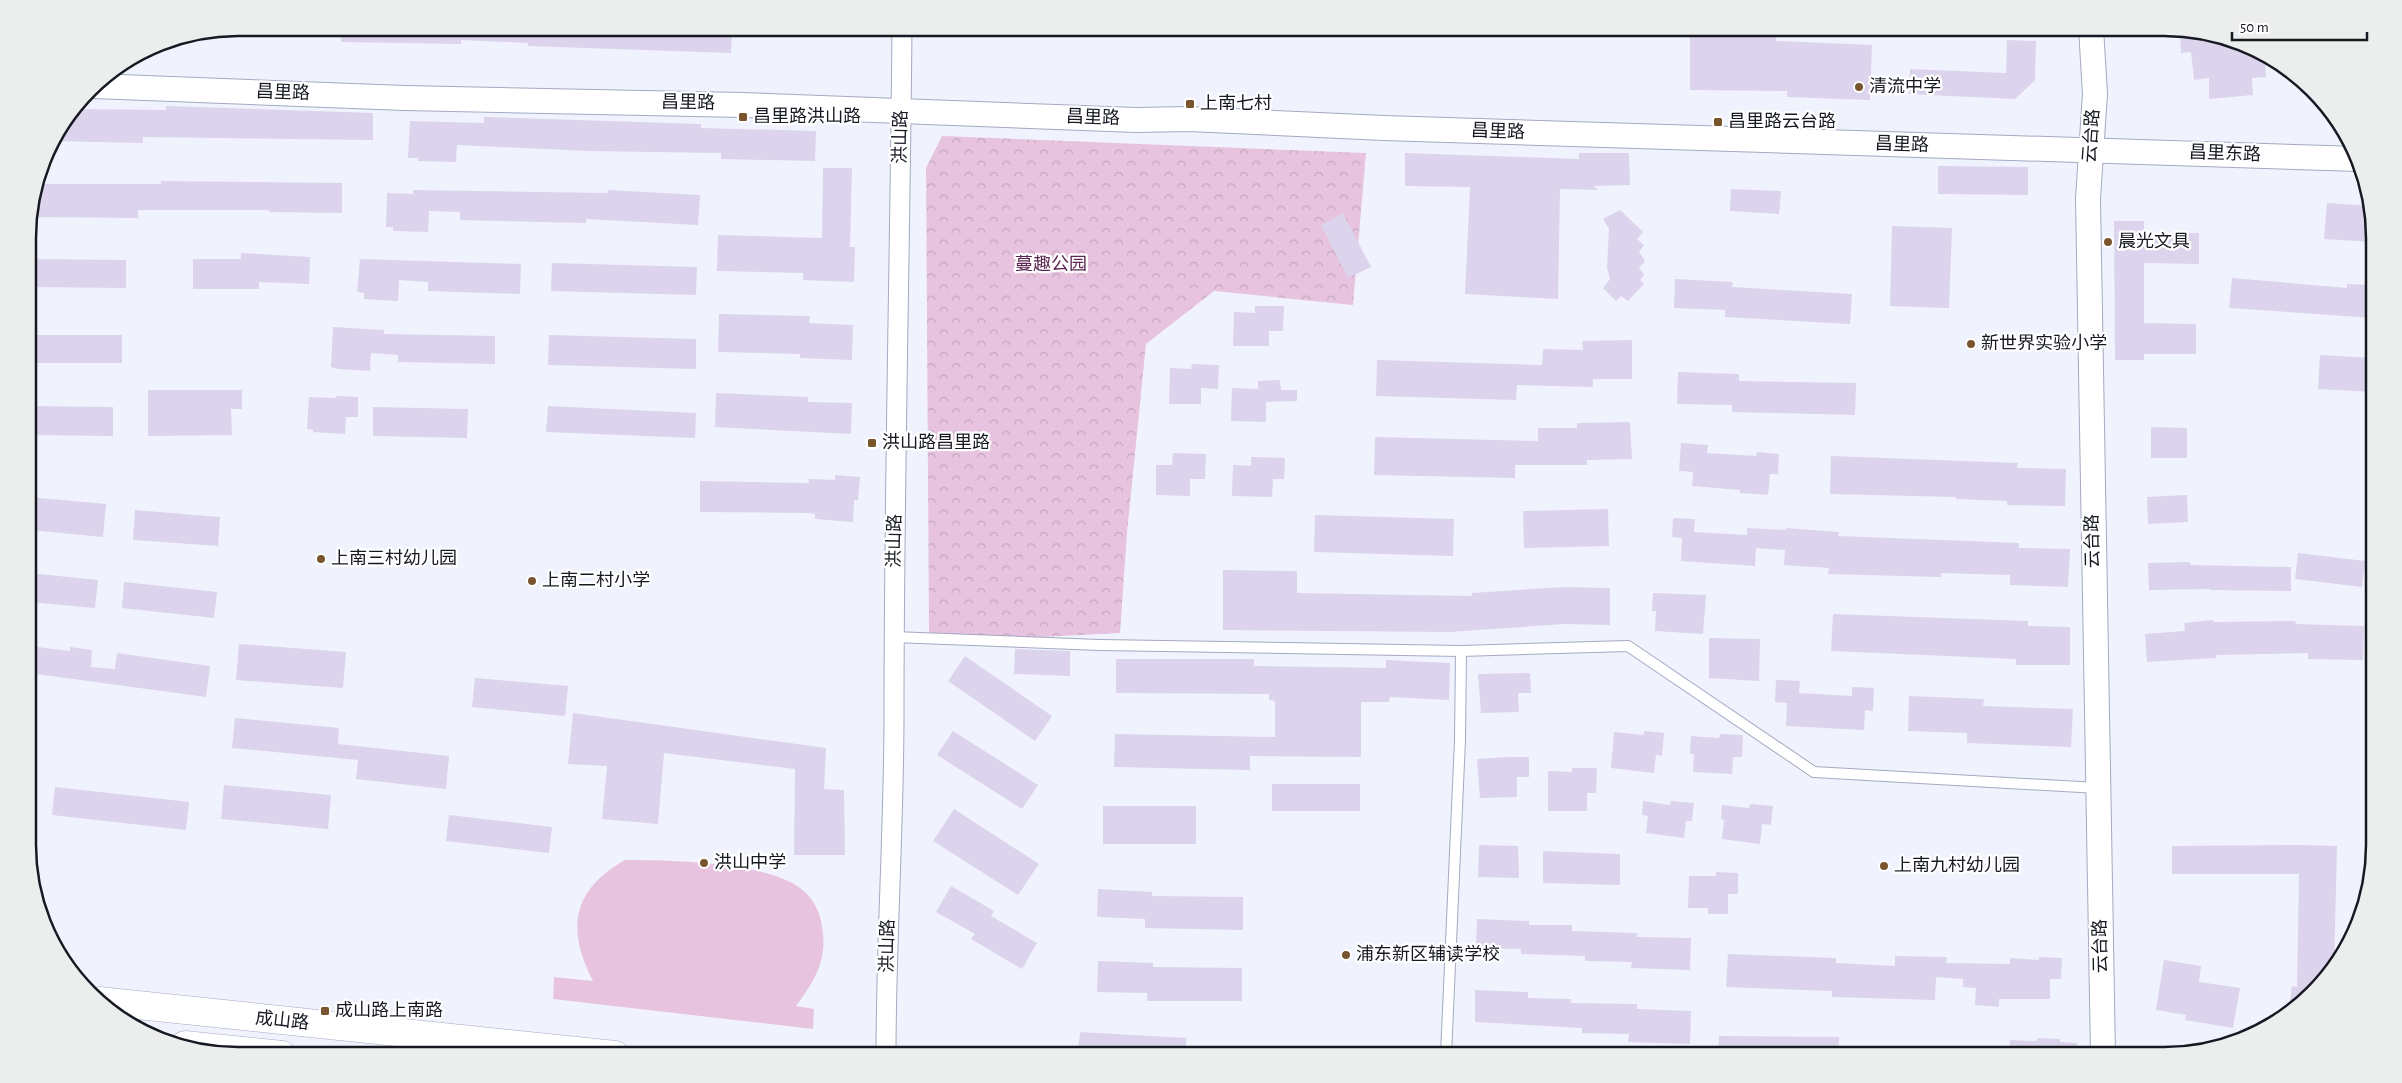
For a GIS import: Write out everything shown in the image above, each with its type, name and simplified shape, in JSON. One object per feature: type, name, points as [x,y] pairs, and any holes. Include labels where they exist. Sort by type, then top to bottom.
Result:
[{"type":"main road","name":"成山路","points":[[112,1002],[539,1047]]},
{"type":"street","name":"洪山路","points":[[886,1047],[894,715],[893,637],[898,436],[902,36]]},
{"type":"street","name":"云台路","points":[[2091,36],[2095,94],[2088,198],[2103,1047]]},
{"type":"street","name":"昌里路","points":[[105,86],[406,98],[744,105],[1136,120],[1189,119],[1394,128],[2091,150]]},
{"type":"street","name":"昌里东路","points":[[2091,150],[2349,159]]},
{"type":"lane","points":[[893,637],[1100,645],[1461,650],[1628,646],[1814,772],[2098,788]]},
{"type":"lane","points":[[1446,1047],[1460,740],[1461,650]]},
{"type":"green space","name":"蔓趣公园","points":[[942,136],[1366,153],[1353,305],[1214,291],[1146,344],[1127,533],[1120,633],[999,639],[929,633],[926,168]]},
{"type":"green space","points":[[625,860],[690,862],[741,868],[784,879],[805,892],[814,902],[819,915],[823,944],[817,972],[796,1006],[814,1009],[813,1029],[553,999],[554,977],[593,981],[584,962],[579,944],[577,928],[579,912],[584,898],[594,884],[607,872]]},
{"type":"building","points":[[341,36],[732,36],[731,53],[528,46],[528,43],[461,40],[461,44],[341,42]]},
{"type":"building","points":[[1690,36],[1776,36],[1776,41],[1872,45],[1870,100],[1787,97],[1787,91],[1690,90]]},
{"type":"building","points":[[2180,37],[2216,43],[2265,63],[2266,77],[2252,78],[2253,95],[2209,99],[2209,78],[2194,80],[2191,52],[2181,53]]},
{"type":"building","points":[[2007,40],[2036,41],[2035,80],[2015,99],[1909,94],[1910,69],[2006,73]]},
{"type":"building","points":[[166,106],[373,113],[373,140],[143,137],[143,143],[61,141],[83,109],[166,110]]},
{"type":"building","points":[[484,117],[701,124],[701,128],[816,131],[815,161],[721,159],[721,153],[588,151],[457,145],[456,162],[418,161],[418,158],[408,158],[410,121],[484,123]]},
{"type":"building","points":[[1405,153],[1579,159],[1579,153],[1629,153],[1630,185],[1593,186],[1598,190],[1560,189],[1558,299],[1465,294],[1470,187],[1405,186]]},
{"type":"building","points":[[1938,166],[2028,167],[2028,195],[1938,194]]},
{"type":"building","points":[[823,168],[852,168],[850,247],[855,247],[854,282],[803,280],[803,273],[717,271],[718,235],[822,238]]},
{"type":"building","points":[[161,181],[342,183],[342,213],[269,212],[269,210],[138,210],[138,218],[38,217],[44,184],[161,184]]},
{"type":"building","points":[[1731,189],[1781,191],[1779,214],[1730,211]]},
{"type":"building","points":[[413,190],[608,193],[608,190],[700,195],[698,225],[586,219],[586,223],[460,220],[460,212],[429,211],[428,232],[393,231],[393,227],[386,227],[387,193],[413,194]]},
{"type":"building","points":[[2327,203],[2363,205],[2366,242],[2324,239]]},
{"type":"building","points":[[1620,210],[1643,232],[1637,239],[1644,245],[1639,252],[1645,261],[1639,268],[1644,275],[1640,280],[1644,284],[1628,301],[1621,296],[1616,301],[1603,288],[1610,279],[1607,268],[1609,229],[1603,219]]},
{"type":"building","points":[[1343,213],[1371,267],[1348,278],[1321,225]]},
{"type":"building","points":[[2114,221],[2144,221],[2144,233],[2199,233],[2199,264],[2144,263],[2144,323],[2196,324],[2196,354],[2144,354],[2144,360],[2115,360]]},
{"type":"building","points":[[1892,226],[1952,228],[1949,308],[1890,306]]},
{"type":"building","points":[[241,253],[310,257],[309,284],[259,282],[259,289],[193,289],[193,259],[241,259]]},
{"type":"building","points":[[36,259],[126,260],[126,288],[36,287]]},
{"type":"building","points":[[360,259],[521,264],[520,294],[428,291],[428,282],[399,280],[398,301],[364,299],[364,293],[357,292]]},
{"type":"building","points":[[552,263],[697,267],[696,295],[551,291]]},
{"type":"building","points":[[2232,278],[2347,288],[2347,284],[2366,285],[2366,318],[2229,308]]},
{"type":"building","points":[[1675,279],[1733,282],[1732,287],[1852,294],[1850,324],[1725,317],[1725,310],[1674,308]]},
{"type":"building","points":[[1255,306],[1284,306],[1283,331],[1269,331],[1269,346],[1233,346],[1234,312],[1255,313]]},
{"type":"building","points":[[719,314],[810,316],[809,323],[853,325],[852,360],[800,358],[800,354],[718,352]]},
{"type":"building","points":[[333,327],[384,330],[384,334],[495,336],[495,364],[398,362],[398,355],[371,353],[370,371],[338,369],[331,367]]},
{"type":"building","points":[[36,335],[122,335],[122,363],[36,363]]},
{"type":"building","points":[[549,335],[696,339],[696,369],[548,365]]},
{"type":"building","points":[[1632,340],[1632,379],[1593,379],[1593,387],[1517,385],[1516,400],[1376,396],[1377,360],[1542,365],[1543,349],[1583,350],[1582,341]]},
{"type":"building","points":[[2320,355],[2366,358],[2366,392],[2318,389]]},
{"type":"building","points":[[1192,364],[1219,365],[1218,389],[1201,388],[1201,404],[1169,404],[1170,368],[1191,369]]},
{"type":"building","points":[[1678,372],[1739,374],[1739,381],[1856,383],[1855,415],[1732,412],[1732,405],[1677,404]]},
{"type":"building","points":[[1280,380],[1281,390],[1297,390],[1297,401],[1266,402],[1266,422],[1231,421],[1232,388],[1258,389],[1258,381]]},
{"type":"building","points":[[148,390],[242,390],[242,409],[231,409],[232,435],[148,436]]},
{"type":"building","points":[[716,393],[808,397],[808,402],[852,403],[851,434],[715,427]]},
{"type":"building","points":[[336,396],[358,397],[358,417],[346,417],[345,434],[313,432],[313,430],[307,429],[309,397],[336,398]]},
{"type":"building","points":[[36,406],[113,407],[113,436],[36,435]]},
{"type":"building","points":[[548,406],[696,413],[695,438],[546,432]]},
{"type":"building","points":[[373,407],[468,409],[467,438],[373,436]]},
{"type":"building","points":[[1630,422],[1632,459],[1587,460],[1587,465],[1515,465],[1515,478],[1374,475],[1375,437],[1538,441],[1538,428],[1577,428],[1577,423]]},
{"type":"building","points":[[2151,427],[2187,428],[2187,458],[2151,458]]},
{"type":"building","points":[[1681,443],[1708,445],[1707,453],[1756,456],[1757,452],[1779,454],[1778,474],[1770,474],[1768,495],[1740,493],[1740,490],[1692,486],[1693,472],[1679,471]]},
{"type":"building","points":[[1173,453],[1206,454],[1205,479],[1190,479],[1190,496],[1156,495],[1156,465],[1172,465]]},
{"type":"building","points":[[1831,456],[2018,463],[2017,468],[2066,469],[2065,506],[2007,505],[2007,501],[1956,499],[1956,497],[1830,494]]},
{"type":"building","points":[[1251,457],[1285,458],[1284,479],[1273,479],[1272,497],[1232,496],[1233,465],[1251,466]]},
{"type":"building","points":[[835,475],[860,477],[858,500],[854,500],[853,522],[815,519],[815,514],[808,513],[700,512],[700,481],[809,483],[809,479],[835,480]]},
{"type":"building","points":[[2187,495],[2188,522],[2148,524],[2147,497]]},
{"type":"building","points":[[36,498],[106,504],[103,537],[36,531]]},
{"type":"building","points":[[1608,509],[1609,546],[1524,548],[1523,511]]},
{"type":"building","points":[[135,510],[220,517],[218,546],[133,540]]},
{"type":"building","points":[[1315,515],[1454,519],[1453,556],[1314,552]]},
{"type":"building","points":[[1673,518],[1695,519],[1694,532],[1747,535],[1747,528],[1786,530],[1786,528],[1839,532],[1838,536],[2019,543],[2019,548],[2070,549],[2068,587],[2010,585],[2010,575],[1941,573],[1941,577],[1828,574],[1829,568],[1784,565],[1785,550],[1756,548],[1755,566],[1681,561],[1682,538],[1672,537]]},
{"type":"building","points":[[2298,553],[2365,561],[2362,587],[2295,579]]},
{"type":"building","points":[[2190,562],[2190,565],[2291,567],[2291,591],[2149,590],[2148,563]]},
{"type":"building","points":[[1223,570],[1297,571],[1297,593],[1472,596],[1472,593],[1564,587],[1610,588],[1610,625],[1564,624],[1450,632],[1223,630]]},
{"type":"building","points":[[36,574],[98,580],[95,608],[36,603]]},
{"type":"building","points":[[124,582],[217,592],[214,618],[122,608]]},
{"type":"building","points":[[1653,593],[1706,595],[1703,634],[1655,631],[1656,611],[1652,611]]},
{"type":"building","points":[[1833,614],[2028,621],[2028,626],[2070,627],[2070,665],[2016,665],[2016,659],[1831,651]]},
{"type":"building","points":[[2213,620],[2213,622],[2295,621],[2296,624],[2364,626],[2363,660],[2308,659],[2308,653],[2216,655],[2216,658],[2147,662],[2145,634],[2185,631],[2184,623]]},
{"type":"building","points":[[1709,638],[1760,639],[1759,681],[1709,678]]},
{"type":"building","points":[[239,644],[346,652],[343,688],[236,680]]},
{"type":"building","points":[[36,647],[70,651],[70,647],[92,650],[91,667],[115,669],[117,653],[210,666],[206,697],[36,674]]},
{"type":"building","points":[[1015,649],[1070,651],[1070,676],[1014,674]]},
{"type":"building","points":[[965,656],[1052,716],[1035,741],[948,681]]},
{"type":"building","points":[[1116,659],[1254,659],[1254,666],[1386,668],[1386,660],[1450,663],[1449,700],[1390,697],[1389,702],[1361,702],[1361,757],[1250,756],[1250,770],[1114,767],[1115,734],[1275,737],[1275,701],[1269,700],[1269,694],[1116,693]]},
{"type":"building","points":[[1530,673],[1531,693],[1518,693],[1519,712],[1481,713],[1478,674]]},
{"type":"building","points":[[475,678],[568,686],[565,716],[472,707]]},
{"type":"building","points":[[1776,680],[1800,681],[1799,693],[1852,696],[1852,687],[1874,688],[1873,711],[1865,710],[1864,730],[1786,726],[1787,703],[1775,702]]},
{"type":"building","points":[[1909,696],[1984,699],[1983,706],[2073,709],[2071,747],[1967,743],[1967,733],[1908,731]]},
{"type":"building","points":[[573,713],[826,748],[824,789],[844,790],[845,855],[794,855],[795,769],[664,753],[658,824],[602,819],[607,766],[568,764]]},
{"type":"building","points":[[235,718],[339,728],[338,744],[449,756],[446,789],[356,779],[358,760],[232,748]]},
{"type":"building","points":[[953,731],[1038,785],[1022,809],[937,755]]},
{"type":"building","points":[[1644,731],[1664,733],[1662,756],[1656,755],[1654,773],[1611,768],[1614,732],[1644,735]]},
{"type":"building","points":[[1720,734],[1743,735],[1742,757],[1733,757],[1732,774],[1693,772],[1694,754],[1690,754],[1691,736],[1719,738]]},
{"type":"building","points":[[1529,757],[1529,777],[1517,777],[1517,797],[1480,798],[1477,759]]},
{"type":"building","points":[[1572,768],[1597,768],[1596,793],[1587,793],[1587,811],[1548,811],[1548,771],[1572,772]]},
{"type":"building","points":[[1272,784],[1360,784],[1360,811],[1272,811]]},
{"type":"building","points":[[224,785],[331,795],[328,829],[221,819]]},
{"type":"building","points":[[55,787],[189,802],[186,830],[52,815]]},
{"type":"building","points":[[1643,801],[1670,805],[1671,801],[1694,803],[1692,821],[1686,821],[1684,838],[1646,833],[1648,816],[1642,815]]},
{"type":"building","points":[[1750,804],[1773,806],[1771,825],[1762,824],[1760,844],[1722,839],[1724,820],[1721,819],[1722,805],[1749,808]]},
{"type":"building","points":[[1103,806],[1196,806],[1196,844],[1103,844]]},
{"type":"building","points":[[954,809],[1039,864],[1018,895],[933,841]]},
{"type":"building","points":[[449,815],[552,827],[549,853],[446,841]]},
{"type":"building","points":[[1479,845],[1518,846],[1519,878],[1478,877]]},
{"type":"building","points":[[2172,846],[2337,846],[2334,953],[2307,988],[2290,1003],[2292,986],[2297,987],[2299,874],[2172,874]]},
{"type":"building","points":[[1543,851],[1620,854],[1620,885],[1543,883]]},
{"type":"building","points":[[1716,872],[1738,873],[1738,894],[1728,894],[1728,914],[1708,914],[1708,908],[1688,908],[1689,876],[1716,876]]},
{"type":"building","points":[[951,886],[994,911],[991,916],[1037,943],[1022,969],[971,939],[975,934],[936,912]]},
{"type":"building","points":[[1098,889],[1152,892],[1152,896],[1243,897],[1243,930],[1145,928],[1145,919],[1097,917]]},
{"type":"building","points":[[1477,919],[1529,921],[1529,925],[1572,925],[1572,931],[1637,933],[1637,937],[1691,938],[1690,970],[1631,968],[1632,962],[1585,961],[1585,956],[1521,954],[1521,949],[1476,948]]},
{"type":"building","points":[[1728,954],[1836,958],[1836,963],[1895,966],[1895,956],[1947,957],[1946,963],[2010,964],[2010,958],[2039,960],[2039,957],[2062,958],[2061,979],[2050,979],[2050,999],[1999,999],[1999,1007],[1975,1005],[1976,988],[1963,987],[1963,979],[1936,977],[1935,1000],[1832,997],[1832,991],[1726,987]]},
{"type":"building","points":[[2164,960],[2201,966],[2199,982],[2240,988],[2233,1028],[2185,1020],[2186,1015],[2156,1010]]},
{"type":"building","points":[[1098,961],[1153,963],[1153,967],[1242,968],[1242,1001],[1147,1001],[1147,993],[1097,992]]},
{"type":"building","points":[[1475,990],[1528,992],[1528,998],[1571,999],[1571,1003],[1637,1004],[1637,1009],[1691,1011],[1690,1044],[1628,1042],[1629,1034],[1582,1033],[1582,1028],[1475,1022]]},
{"type":"building","points":[[1080,1032],[1186,1038],[1186,1047],[1079,1047]]},
{"type":"building","points":[[1719,1036],[1839,1037],[1839,1047],[1718,1047]]},
{"type":"building","points":[[2037,1038],[2060,1039],[2060,1042],[2077,1043],[2077,1047],[2010,1047],[2010,1040],[2037,1041]]},
{"type":"place","name":"清流中学","points":[[1859,87]]},
{"type":"place","name":"上南七村","points":[[1190,104]]},
{"type":"place","name":"昌里路洪山路","points":[[743,117]]},
{"type":"place","name":"昌里路云台路","points":[[1718,122]]},
{"type":"place","name":"晨光文具","points":[[2108,242]]},
{"type":"place","name":"新世界实验小学","points":[[1971,344]]},
{"type":"place","name":"洪山路昌里路","points":[[872,443]]},
{"type":"place","name":"上南三村幼儿园","points":[[321,559]]},
{"type":"place","name":"上南二村小学","points":[[532,581]]},
{"type":"place","name":"洪山中学","points":[[704,863]]},
{"type":"place","name":"上南九村幼儿园","points":[[1884,866]]},
{"type":"place","name":"浦东新区辅读学校","points":[[1346,955]]},
{"type":"place","name":"成山路上南路","points":[[325,1011]]}]
